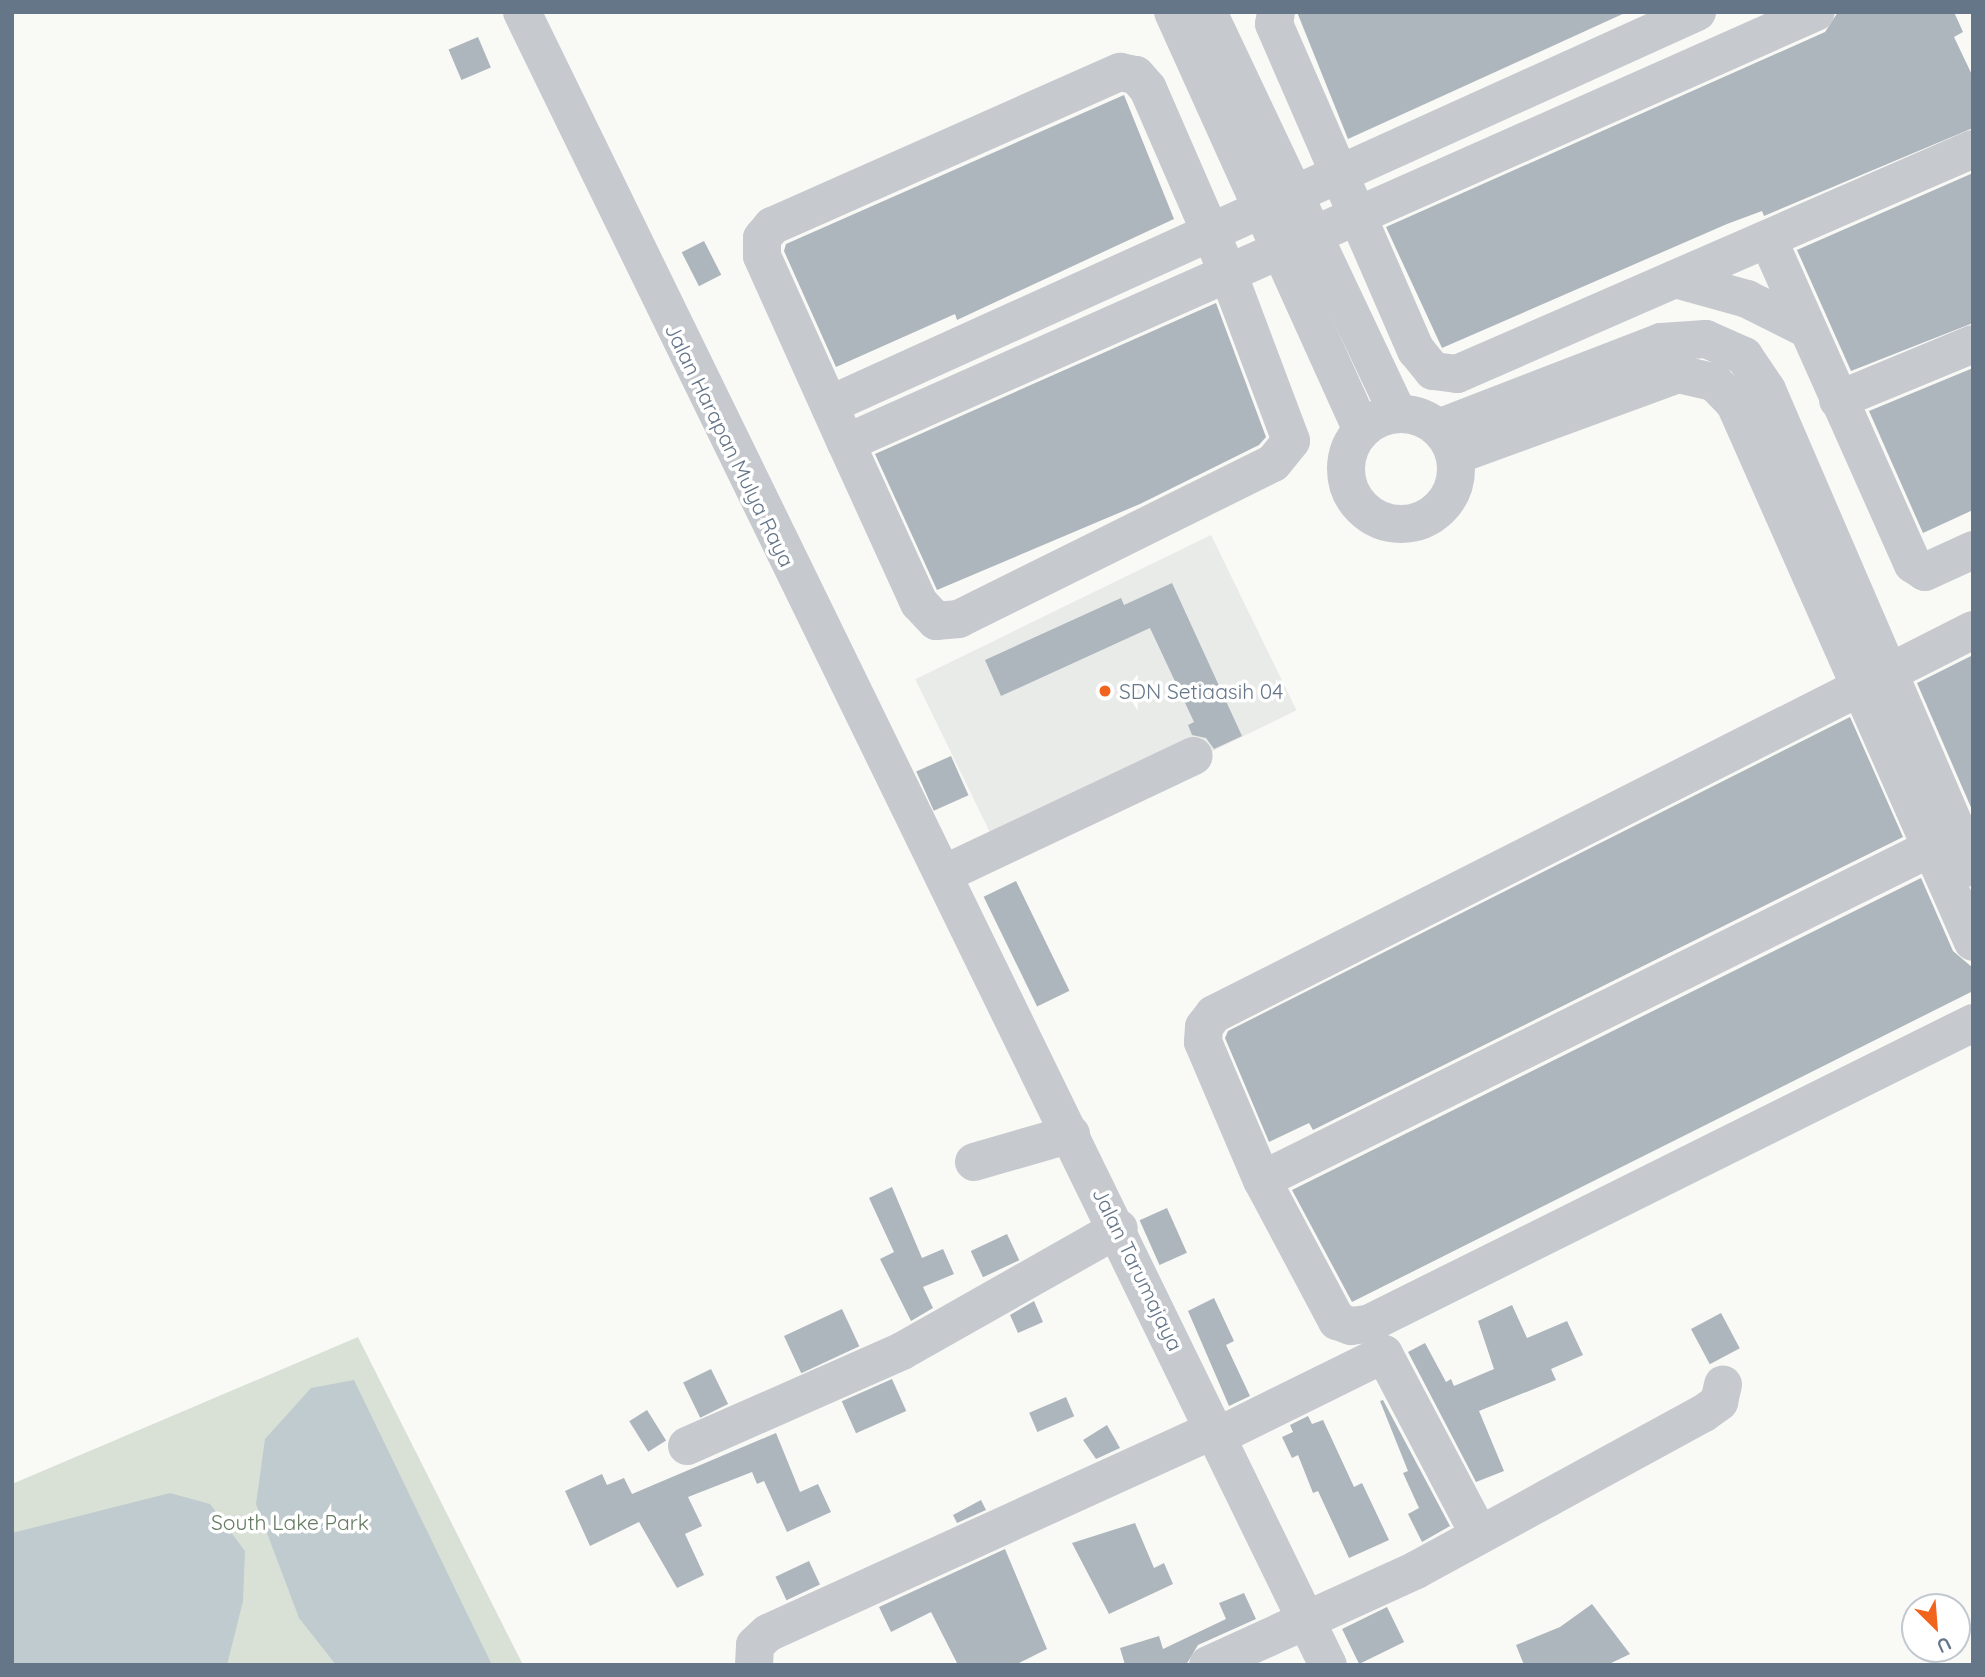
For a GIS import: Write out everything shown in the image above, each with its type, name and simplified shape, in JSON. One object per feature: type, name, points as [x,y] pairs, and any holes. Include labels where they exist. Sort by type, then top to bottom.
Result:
[{"type":"street","name":"Jalan Harapan Mulya Raya","points":[[522,12],[757,503],[944,874]]},
{"type":"street","points":[[1276,12],[1274,24],[1357,216],[1416,350],[1433,371],[1457,374],[1973,149]]},
{"type":"street","points":[[829,405],[1276,205],[1697,12]]},
{"type":"street","points":[[846,443],[1816,12]]},
{"type":"street","points":[[1184,13],[1294,244],[1361,428]]},
{"type":"street","points":[[1120,72],[1136,75],[1149,89],[1228,273],[1291,441],[1273,463],[959,619],[936,621],[919,603],[846,443],[762,256],[762,238],[772,226],[1120,72]]},
{"type":"street","points":[[1768,239],[1838,400],[1918,570],[1925,572],[1973,550]]},
{"type":"street","points":[[1294,244],[1397,411],[1449,441],[1678,374],[1714,382],[1735,404],[1959,845],[1973,942]]},
{"type":"street","points":[[1675,279],[1746,299],[1807,330]]},
{"type":"street","points":[[1838,400],[1973,344]]},
{"type":"street","points":[[1397,411],[1361,428],[1344,463],[1354,501],[1385,523],[1424,521],[1453,493],[1449,441]]},
{"type":"street","points":[[1973,630],[1214,1014],[1204,1027],[1203,1042],[1262,1180],[1337,1321],[1368,1324],[1973,1023]]},
{"type":"street","points":[[944,874],[1194,756]]},
{"type":"street","points":[[1262,1180],[1959,845]]},
{"type":"street","name":"Jalan Tarumajaya","points":[[944,874],[1102,1240],[1210,1434],[1297,1623],[1328,1665]]},
{"type":"street","points":[[974,1162],[1059,1136]]},
{"type":"street","points":[[687,1446],[902,1351],[1102,1240]]},
{"type":"street","points":[[754,1665],[755,1644],[768,1633],[1384,1354],[1479,1534]]},
{"type":"street","points":[[1208,1665],[1416,1570],[1704,1413],[1719,1402],[1723,1384]]},
{"type":"shaded area","name":"SDN Setiaasih 04","points":[[1211,535],[1296,710],[1001,854],[915,679]]},
{"type":"shaded area","points":[[354,1380],[492,1665],[336,1665],[299,1618],[256,1504],[265,1439],[311,1388]]},
{"type":"shaded area","points":[[170,1493],[210,1504],[245,1551],[243,1601],[227,1665],[12,1665],[12,1533]]},
{"type":"green space","name":"South Lake Park","points":[[358,1337],[523,1665],[12,1665],[12,1484]]},
{"type":"building","points":[[1297,12],[1627,12],[1348,139]]},
{"type":"building","points":[[1838,12],[1954,12],[1963,32],[1954,37],[1973,77],[1973,128],[1764,216],[1762,211],[1727,224],[1442,348],[1386,227],[1825,32]]},
{"type":"building","points":[[478,37],[491,67],[461,80],[449,50]]},
{"type":"building","points":[[1124,95],[1174,219],[957,320],[955,314],[836,367],[784,251],[786,244]]},
{"type":"building","points":[[1973,173],[1973,323],[1851,371],[1797,250]]},
{"type":"building","points":[[704,241],[721,275],[699,286],[682,252]]},
{"type":"building","points":[[1216,303],[1266,437],[1259,445],[1140,504],[937,590],[875,454]]},
{"type":"building","points":[[1973,368],[1973,510],[1923,533],[1869,411]]},
{"type":"building","points":[[1172,583],[1242,736],[1214,749],[1206,738],[1192,735],[1188,725],[1194,722],[1150,628],[1001,696],[985,660],[1121,598],[1124,605]]},
{"type":"building","points":[[1973,655],[1973,812],[1917,683]]},
{"type":"building","points":[[1850,717],[1903,837],[1313,1130],[1309,1123],[1269,1142],[1225,1038],[1228,1031]]},
{"type":"building","points":[[951,756],[968,795],[934,811],[916,771]]},
{"type":"building","points":[[1921,878],[1953,951],[1973,968],[1973,991],[1352,1302],[1292,1190]]},
{"type":"building","points":[[1016,881],[1069,991],[1037,1006],[984,897]]},
{"type":"building","points":[[892,1187],[922,1258],[943,1249],[954,1274],[923,1287],[933,1308],[911,1321],[880,1259],[894,1252],[869,1198]]},
{"type":"building","points":[[1167,1208],[1187,1253],[1160,1265],[1140,1220]]},
{"type":"building","points":[[1007,1234],[1019,1260],[983,1277],[971,1251]]},
{"type":"building","points":[[1214,1298],[1234,1341],[1226,1345],[1250,1396],[1229,1406],[1188,1311]]},
{"type":"building","points":[[1034,1301],[1043,1322],[1018,1333],[1010,1315]]},
{"type":"building","points":[[1512,1305],[1527,1338],[1567,1321],[1583,1355],[1551,1369],[1556,1380],[1479,1411],[1504,1471],[1476,1482],[1408,1352],[1425,1343],[1446,1382],[1451,1379],[1454,1386],[1494,1369],[1478,1321]]},
{"type":"building","points":[[842,1309],[859,1346],[801,1373],[784,1336]]},
{"type":"building","points":[[1721,1313],[1740,1348],[1710,1364],[1691,1329]]},
{"type":"building","points":[[711,1369],[728,1404],[700,1418],[683,1383]]},
{"type":"building","points":[[892,1379],[906,1411],[856,1433],[842,1401]]},
{"type":"building","points":[[1066,1397],[1074,1416],[1037,1432],[1029,1413]]},
{"type":"building","points":[[1383,1400],[1450,1526],[1422,1542],[1408,1514],[1419,1508],[1403,1473],[1408,1471],[1380,1401]]},
{"type":"building","points":[[647,1410],[666,1441],[648,1452],[629,1421]]},
{"type":"building","points":[[1308,1416],[1312,1424],[1323,1420],[1354,1487],[1362,1483],[1389,1540],[1349,1558],[1318,1491],[1313,1493],[1298,1455],[1292,1458],[1282,1437],[1293,1432],[1290,1425]]},
{"type":"building","points":[[1107,1425],[1120,1448],[1096,1459],[1083,1440]]},
{"type":"building","points":[[776,1433],[800,1492],[818,1484],[831,1512],[787,1532],[764,1481],[757,1484],[752,1472],[688,1497],[702,1526],[685,1534],[704,1575],[677,1588],[639,1522],[590,1546],[565,1491],[602,1474],[607,1485],[624,1478],[632,1494]]},
{"type":"building","points":[[981,1500],[986,1510],[957,1523],[953,1515]]},
{"type":"building","points":[[1135,1523],[1154,1568],[1164,1563],[1173,1584],[1109,1614],[1072,1543]]},
{"type":"building","points":[[1005,1549],[1047,1649],[1015,1665],[958,1665],[931,1612],[891,1632],[879,1607]]},
{"type":"building","points":[[809,1561],[820,1585],[786,1600],[775,1577]]},
{"type":"building","points":[[1244,1593],[1256,1619],[1198,1645],[1186,1665],[1125,1665],[1120,1648],[1159,1636],[1163,1649],[1226,1619],[1219,1603]]},
{"type":"building","points":[[1592,1604],[1630,1654],[1607,1665],[1524,1665],[1516,1645],[1560,1627]]},
{"type":"building","points":[[1387,1607],[1404,1642],[1359,1664],[1342,1629]]},
{"type":"place","name":"SDN Setiaasih 04","points":[[1105,691]]}]
